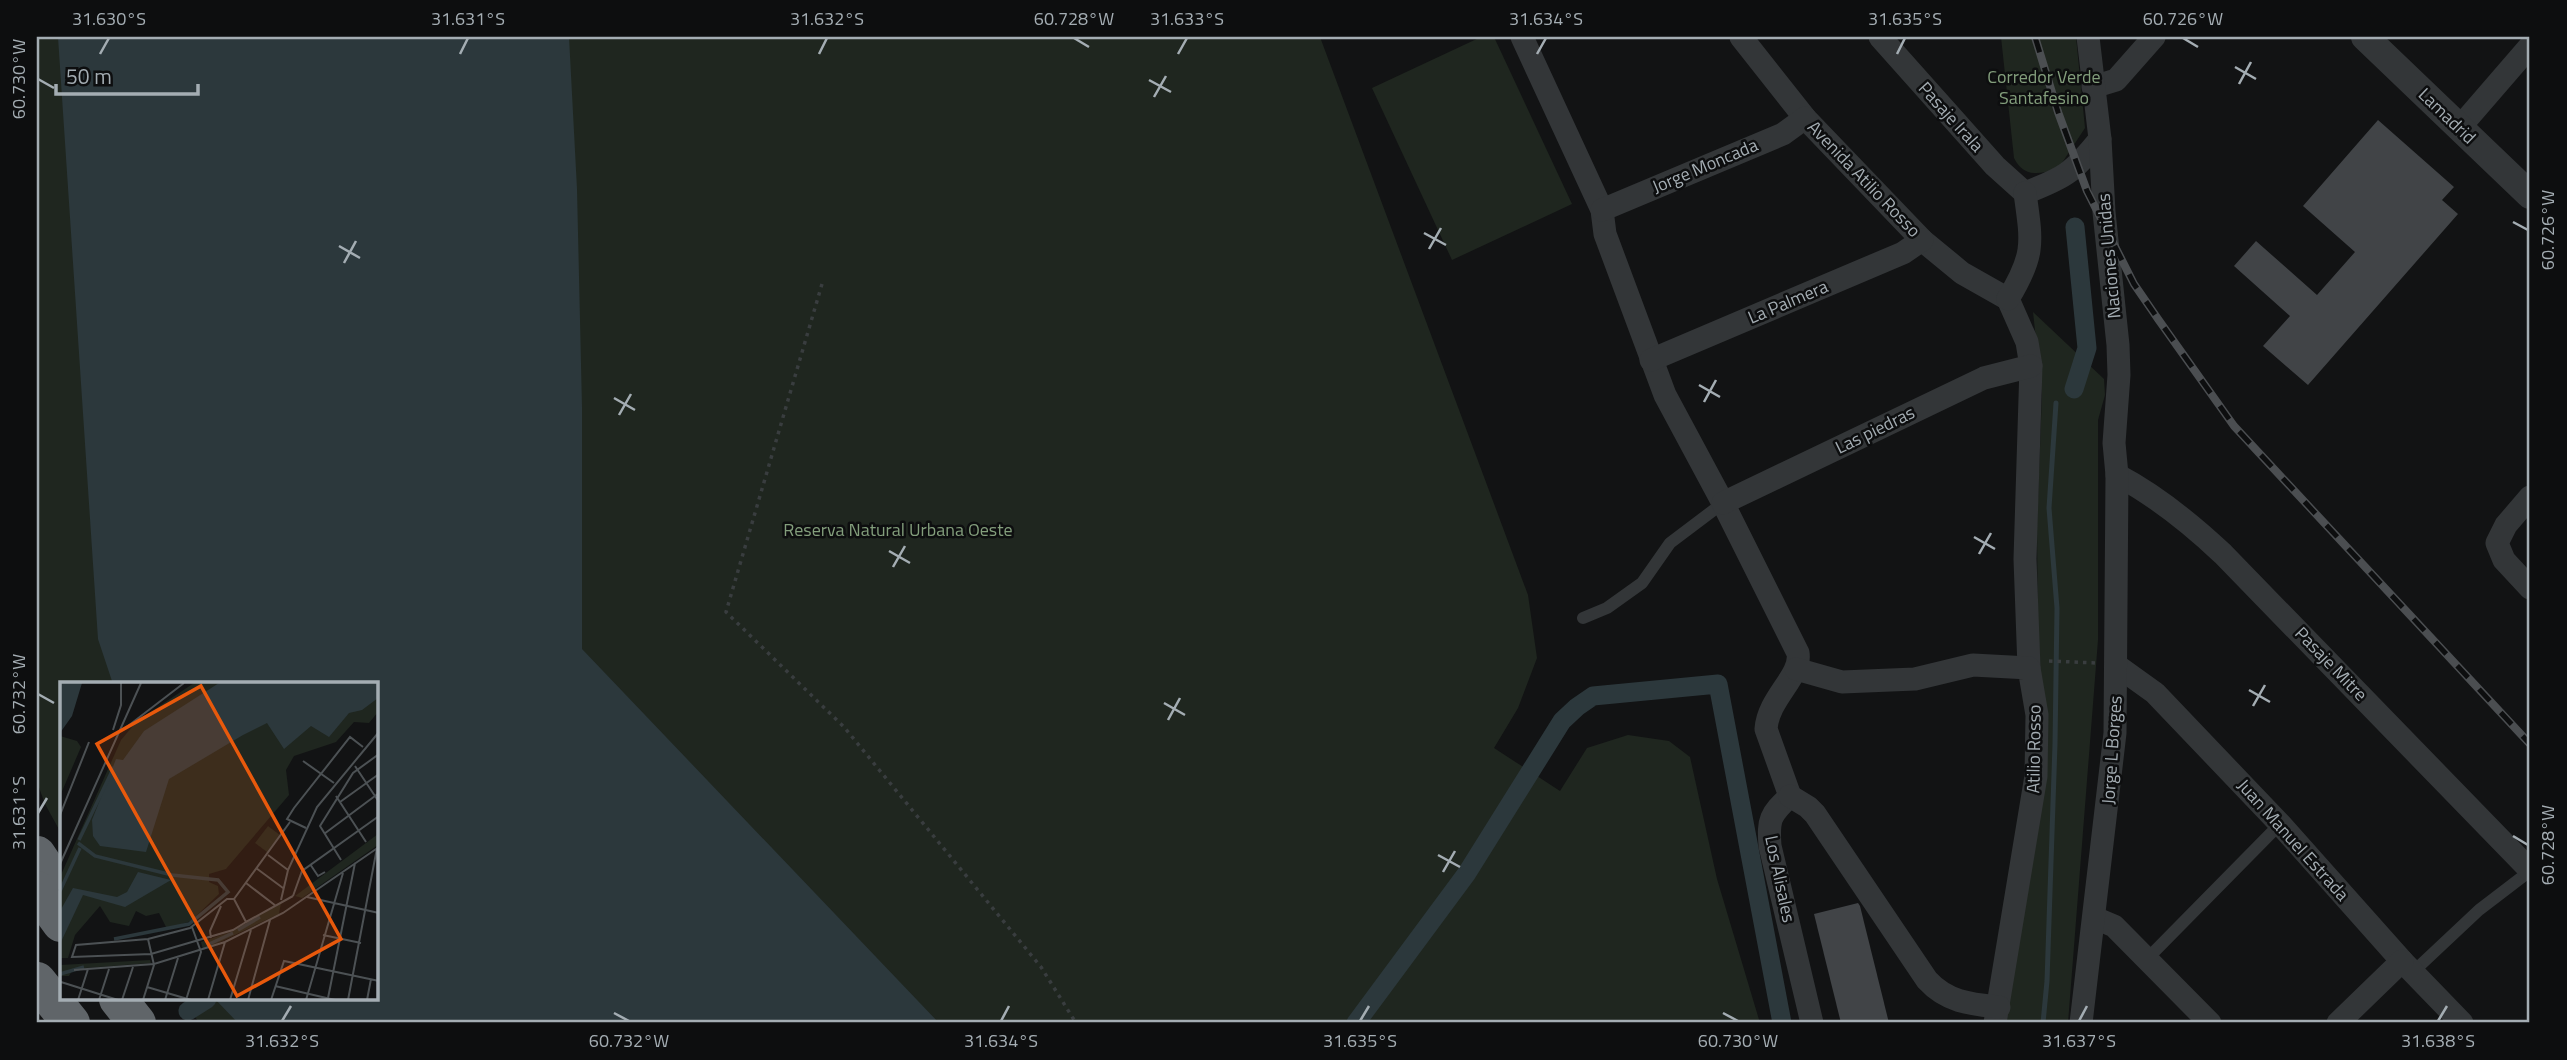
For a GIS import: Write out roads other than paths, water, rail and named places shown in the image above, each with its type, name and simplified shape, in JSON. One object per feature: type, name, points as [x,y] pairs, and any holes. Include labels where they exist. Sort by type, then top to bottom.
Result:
[{"type":"highway","points":[[37,855],[60,890]]},
{"type":"highway","points":[[37,890],[60,922]]},
{"type":"highway","points":[[37,949],[60,982]]},
{"type":"highway","points":[[37,981],[71,1023]]},
{"type":"highway","points":[[74,1000],[91,1023]]},
{"type":"highway","points":[[119,1000],[136,1023]]},
{"type":"highway","points":[[135,1000],[151,1023]]},
{"type":"street","points":[[1522,37],[1602,210],[1605,234],[1665,395],[1798,653],[1796,669],[1774,701],[1767,718],[1766,730],[1790,796],[1815,814],[1937,992],[1952,1000],[1997,1015]]},
{"type":"street","name":"Avenida Atilio Rosso","points":[[1741,37],[1805,118],[1922,240],[1962,273],[2008,299]]},
{"type":"street","name":"Pasaje Irala","points":[[1880,37],[1995,166],[2025,193]]},
{"type":"street","name":"Naciones Unidas","points":[[2088,37],[2100,139],[2104,212],[2119,365],[2114,443],[2117,475]]},
{"type":"street","points":[[2093,87],[2116,80],[2154,37]]},
{"type":"street","name":"Lamadrid","points":[[2365,37],[2530,195]]},
{"type":"street","points":[[2459,127],[2530,46]]},
{"type":"street","name":"Jorge Moncada","points":[[1602,210],[1783,134],[1805,118]]},
{"type":"street","points":[[2008,299],[2022,275],[2032,241],[2025,193],[2063,177],[2078,167],[2100,139]]},
{"type":"street","points":[[2063,177],[2087,191],[2104,212]]},
{"type":"street","name":"La Palmera","points":[[1651,360],[1903,253],[1922,240]]},
{"type":"street","name":"Atilio Rosso","points":[[1997,1015],[2036,776],[2038,715],[2038,664],[2025,559],[2031,366],[2027,342],[2008,299]]},
{"type":"street","name":"Las piedras","points":[[1723,503],[1984,378],[2031,366]]},
{"type":"street","name":"Jorge L Borges","points":[[2081,1023],[2115,733],[2117,475]]},
{"type":"street","name":"Pasaje Mitre","points":[[2117,475],[2146,490],[2191,523],[2224,554],[2530,870]]},
{"type":"street","points":[[2530,497],[2506,526],[2497,543],[2504,560],[2530,588]]},
{"type":"street","points":[[1796,669],[1842,682],[1916,679],[1973,665],[2038,664]]},
{"type":"street","name":"Juan Manuel Estrada","points":[[2116,665],[2155,693],[2280,824],[2462,1023]]},
{"type":"street","name":"Los Alisales","points":[[1790,796],[1770,818],[1770,846],[1812,1023]]},
{"type":"street","points":[[2095,918],[2114,926],[2210,1023]]},
{"type":"street","points":[[2339,1023],[2408,966]]},
{"type":"lane","points":[[1583,618],[1607,608],[1642,583],[1670,543],[1723,503]]},
{"type":"lane","points":[[2147,959],[2280,824]]},
{"type":"lane","points":[[2408,966],[2530,870]]},
{"type":"waterway","points":[[2074,389],[2087,348],[2075,227]]},
{"type":"waterway","points":[[2043,1023],[2047,981],[2055,744],[2057,608],[2049,508],[2056,403]]},
{"type":"waterway","points":[[1356,1023],[1467,873],[1562,721],[1593,696],[1718,684],[1782,1023]]},
{"type":"waterway","points":[[188,1011],[205,1000]]},
{"type":"railway","points":[[2035,37],[2058,112],[2087,191],[2134,284],[2158,319],[2234,426],[2530,744]]},
{"type":"park label","name":"Corredor Verde Santafesino","points":[[2044,87]]},
{"type":"park label","name":"Reserva Natural Urbana Oeste","points":[[898,530]]}]
